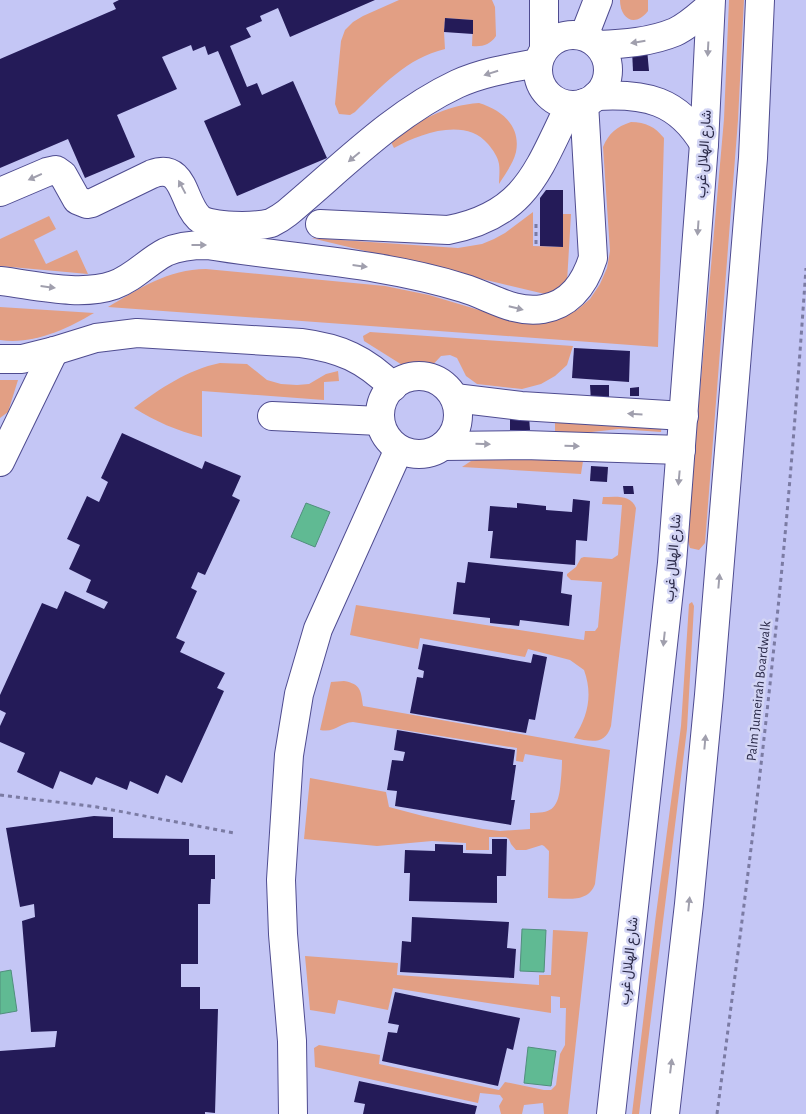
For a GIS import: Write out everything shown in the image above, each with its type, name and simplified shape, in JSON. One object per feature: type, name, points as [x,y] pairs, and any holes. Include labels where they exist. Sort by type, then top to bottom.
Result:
[{"type":"main road","points":[[544,0],[539,77],[545,91],[556,100],[583,101],[620,94],[644,98],[667,105],[682,115],[695,129],[704,144]]},
{"type":"main road","points":[[591,41],[598,0]]},
{"type":"main road","points":[[665,1114],[689,904],[709,695],[753,158],[760,0]]},
{"type":"main road","points":[[0,281],[86,291],[116,284],[130,277],[166,252],[179,247],[226,237],[279,219],[389,127],[422,103],[458,84],[541,56],[555,39],[569,35],[591,41],[625,44],[651,40],[676,31],[696,19],[710,3]]},
{"type":"main road","name":"شارع الهلال غرب","points":[[611,1114],[672,563],[704,144],[710,3]]},
{"type":"main road","points":[[320,224],[448,230],[468,226],[487,219],[504,208],[519,195],[532,179],[583,101],[604,85],[608,72],[606,58],[591,41]]},
{"type":"main road","points":[[0,192],[56,170],[63,175],[78,200],[87,204],[152,174],[168,171],[177,177],[200,218],[212,224],[226,237],[392,270],[447,283],[508,306],[526,310],[545,309],[562,302],[577,291],[587,276],[594,258],[583,101]]},
{"type":"main road","points":[[0,359],[22,359],[96,338],[137,333],[301,343],[342,351],[361,360],[378,372],[393,387]]},
{"type":"main road","points":[[0,462],[54,351]]},
{"type":"main road","points":[[417,376],[435,380],[443,384],[455,398],[458,408],[457,424],[451,439],[433,452],[422,454],[410,453],[390,441],[384,432],[380,421],[381,408],[385,397],[393,387],[409,378],[417,376]]},
{"type":"main road","points":[[455,398],[522,406],[684,416]]},
{"type":"main road","points":[[272,416],[380,421]]},
{"type":"main road","points":[[443,446],[524,444],[681,450]]},
{"type":"main road","points":[[293,1114],[292,1041],[284,961],[281,880],[289,755],[299,694],[318,629],[399,448]]},
{"type":"path","name":"Palm Jumeirah Boardwalk","points":[[717,1114],[757,799],[773,655],[787,511],[806,268]]},
{"type":"path","points":[[0,795],[97,807],[234,832]]},
{"type":"shaded area","points":[[399,0],[492,0],[495,7],[496,36],[486,45],[472,46],[473,20],[445,18],[445,49],[431,53],[407,66],[385,83],[355,112],[350,115],[339,114],[335,104],[341,41],[345,30],[363,16]]},
{"type":"shaded area","points":[[620,0],[648,0],[648,11],[638,19],[629,19],[623,12]]},
{"type":"shaded area","points":[[729,0],[744,0],[738,120],[705,543],[699,550],[690,548],[687,538],[724,119]]},
{"type":"shaded area","points":[[479,103],[495,110],[508,120],[516,134],[515,156],[499,184],[498,159],[488,144],[479,136],[468,131],[442,130],[417,137],[394,148],[391,142],[411,127],[432,115],[455,107]]},
{"type":"shaded area","points":[[631,122],[650,126],[664,138],[658,347],[108,307],[166,276],[179,272],[206,269],[385,286],[429,295],[509,319],[543,322],[560,318],[577,310],[590,299],[600,284],[607,268],[610,251],[603,147],[614,131]]},
{"type":"shaded area","points":[[533,212],[533,246],[563,247],[563,214],[571,214],[567,282],[549,295],[311,238],[458,248],[482,244],[494,239]]},
{"type":"shaded area","points":[[49,216],[56,229],[34,240],[46,264],[77,250],[88,274],[0,266],[0,239]]},
{"type":"shaded area","points":[[0,307],[94,313],[61,330],[37,338],[12,341],[0,340]]},
{"type":"shaded area","points":[[370,332],[573,346],[567,365],[555,376],[541,384],[522,389],[477,384],[466,376],[457,358],[450,355],[441,356],[427,371],[416,371],[407,368],[364,341],[363,336]]},
{"type":"shaded area","points":[[220,363],[247,364],[267,380],[281,384],[309,384],[326,374],[338,371],[339,381],[324,382],[324,400],[202,391],[202,437],[166,425],[134,408],[185,375]]},
{"type":"shaded area","points":[[0,380],[18,380],[8,412],[0,418]]},
{"type":"shaded area","points":[[555,414],[662,423],[661,432],[619,429],[555,436]]},
{"type":"shaded area","points":[[487,458],[583,461],[581,474],[462,467],[471,461]]},
{"type":"shaded area","points":[[603,497],[627,498],[636,508],[611,726],[605,737],[596,741],[574,738],[586,713],[588,688],[584,670],[570,660],[528,649],[525,657],[420,638],[418,649],[350,635],[356,605],[584,640],[585,631],[595,631],[598,627],[602,582],[571,580],[567,574],[576,567],[581,558],[612,559],[618,555],[622,505],[602,504]]},
{"type":"shaded area","points":[[306,503],[330,512],[315,547],[291,537]]},
{"type":"shaded area","points":[[692,602],[694,606],[687,729],[639,1114],[632,1114],[681,726],[689,604]]},
{"type":"shaded area","points":[[344,681],[357,686],[362,696],[363,706],[610,750],[595,884],[592,890],[582,897],[568,899],[548,898],[549,851],[542,845],[526,850],[516,850],[506,837],[489,837],[489,850],[466,850],[466,843],[432,841],[377,846],[304,839],[310,778],[386,792],[389,807],[483,829],[500,831],[530,829],[530,813],[551,809],[559,796],[562,760],[525,754],[523,762],[516,761],[517,748],[353,722],[330,730],[320,730],[331,682]]},
{"type":"shaded area","points":[[522,929],[546,930],[544,972],[520,971]]},
{"type":"shaded area","points":[[553,930],[588,932],[568,1114],[544,1114],[543,1103],[524,1105],[522,1114],[501,1114],[499,1106],[503,1099],[500,1095],[480,1093],[478,1103],[315,1067],[314,1048],[319,1045],[380,1055],[379,1064],[499,1090],[505,1082],[551,1090],[556,1085],[560,1054],[565,1045],[566,1008],[560,1008],[560,997],[551,996],[551,1013],[393,988],[388,1010],[338,1000],[335,1014],[310,1010],[305,956],[398,963],[397,975],[539,985],[539,975],[551,975]]},
{"type":"shaded area","points":[[11,970],[17,1011],[0,1014],[0,972]]},
{"type":"shaded area","points":[[528,1047],[556,1051],[551,1086],[524,1083]]},
{"type":"building","points":[[119,0],[375,0],[290,37],[278,8],[260,16],[262,21],[246,28],[251,37],[230,46],[247,87],[257,83],[262,95],[293,81],[327,158],[237,196],[204,121],[241,105],[218,51],[208,55],[205,46],[193,51],[191,45],[162,57],[177,89],[117,115],[135,157],[85,178],[68,139],[0,168],[0,59],[116,9],[113,3]]},
{"type":"building","points":[[445,18],[473,20],[473,34],[444,32]]},
{"type":"building","points":[[647,49],[649,71],[633,71],[632,50]]},
{"type":"building","points":[[546,190],[563,190],[563,247],[540,246],[540,198]]},
{"type":"building","points":[[574,348],[630,351],[629,382],[572,378]]},
{"type":"building","points":[[590,385],[609,385],[609,402],[591,402]]},
{"type":"building","points":[[639,387],[639,396],[630,396],[630,388]]},
{"type":"building","points":[[529,416],[530,430],[510,430],[510,417]]},
{"type":"building","points":[[122,433],[202,469],[205,461],[241,476],[232,496],[240,500],[205,575],[198,572],[191,588],[197,591],[176,638],[185,642],[180,652],[225,673],[217,688],[224,691],[182,783],[166,775],[158,794],[130,781],[127,790],[96,777],[92,785],[60,771],[53,789],[17,772],[25,753],[0,742],[0,726],[6,713],[0,710],[0,695],[42,603],[57,609],[65,591],[104,609],[108,602],[86,592],[91,580],[69,569],[80,545],[67,539],[87,496],[99,502],[108,482],[101,478]]},
{"type":"building","points":[[591,466],[608,467],[607,482],[590,481]]},
{"type":"building","points":[[623,486],[633,486],[634,494],[624,494]]},
{"type":"building","points":[[573,499],[590,501],[587,541],[576,540],[575,565],[490,558],[493,531],[488,531],[490,506],[517,508],[517,503],[546,506],[546,510],[572,512]]},
{"type":"building","points":[[468,562],[563,572],[561,593],[572,595],[569,626],[520,620],[519,626],[490,623],[490,618],[453,614],[457,582],[465,583]]},
{"type":"building","points":[[423,644],[531,663],[533,654],[547,657],[535,720],[529,719],[526,733],[410,713],[417,677],[423,678],[424,671],[418,669]]},
{"type":"building","points":[[397,730],[515,750],[513,765],[516,765],[511,800],[515,800],[511,825],[395,806],[397,791],[387,790],[392,760],[403,761],[405,752],[394,750]]},
{"type":"building","points":[[94,816],[113,817],[113,838],[189,839],[189,855],[215,855],[215,879],[211,879],[210,904],[198,904],[198,964],[181,964],[181,987],[200,987],[200,1009],[218,1009],[215,1113],[0,1114],[0,1051],[55,1047],[57,1031],[31,1032],[22,921],[35,917],[34,904],[20,907],[6,828]]},
{"type":"building","points":[[492,839],[507,839],[506,876],[497,876],[497,903],[409,901],[410,873],[404,873],[405,850],[435,851],[435,844],[463,845],[463,853],[492,854]]},
{"type":"building","points":[[412,917],[509,922],[507,948],[516,949],[514,978],[400,972],[402,941],[411,942]]},
{"type":"building","points":[[395,992],[520,1018],[513,1050],[507,1048],[498,1086],[382,1061],[388,1032],[397,1033],[399,1025],[388,1023]]},
{"type":"building","points":[[359,1081],[477,1106],[475,1114],[363,1114],[365,1104],[354,1102]]}]
